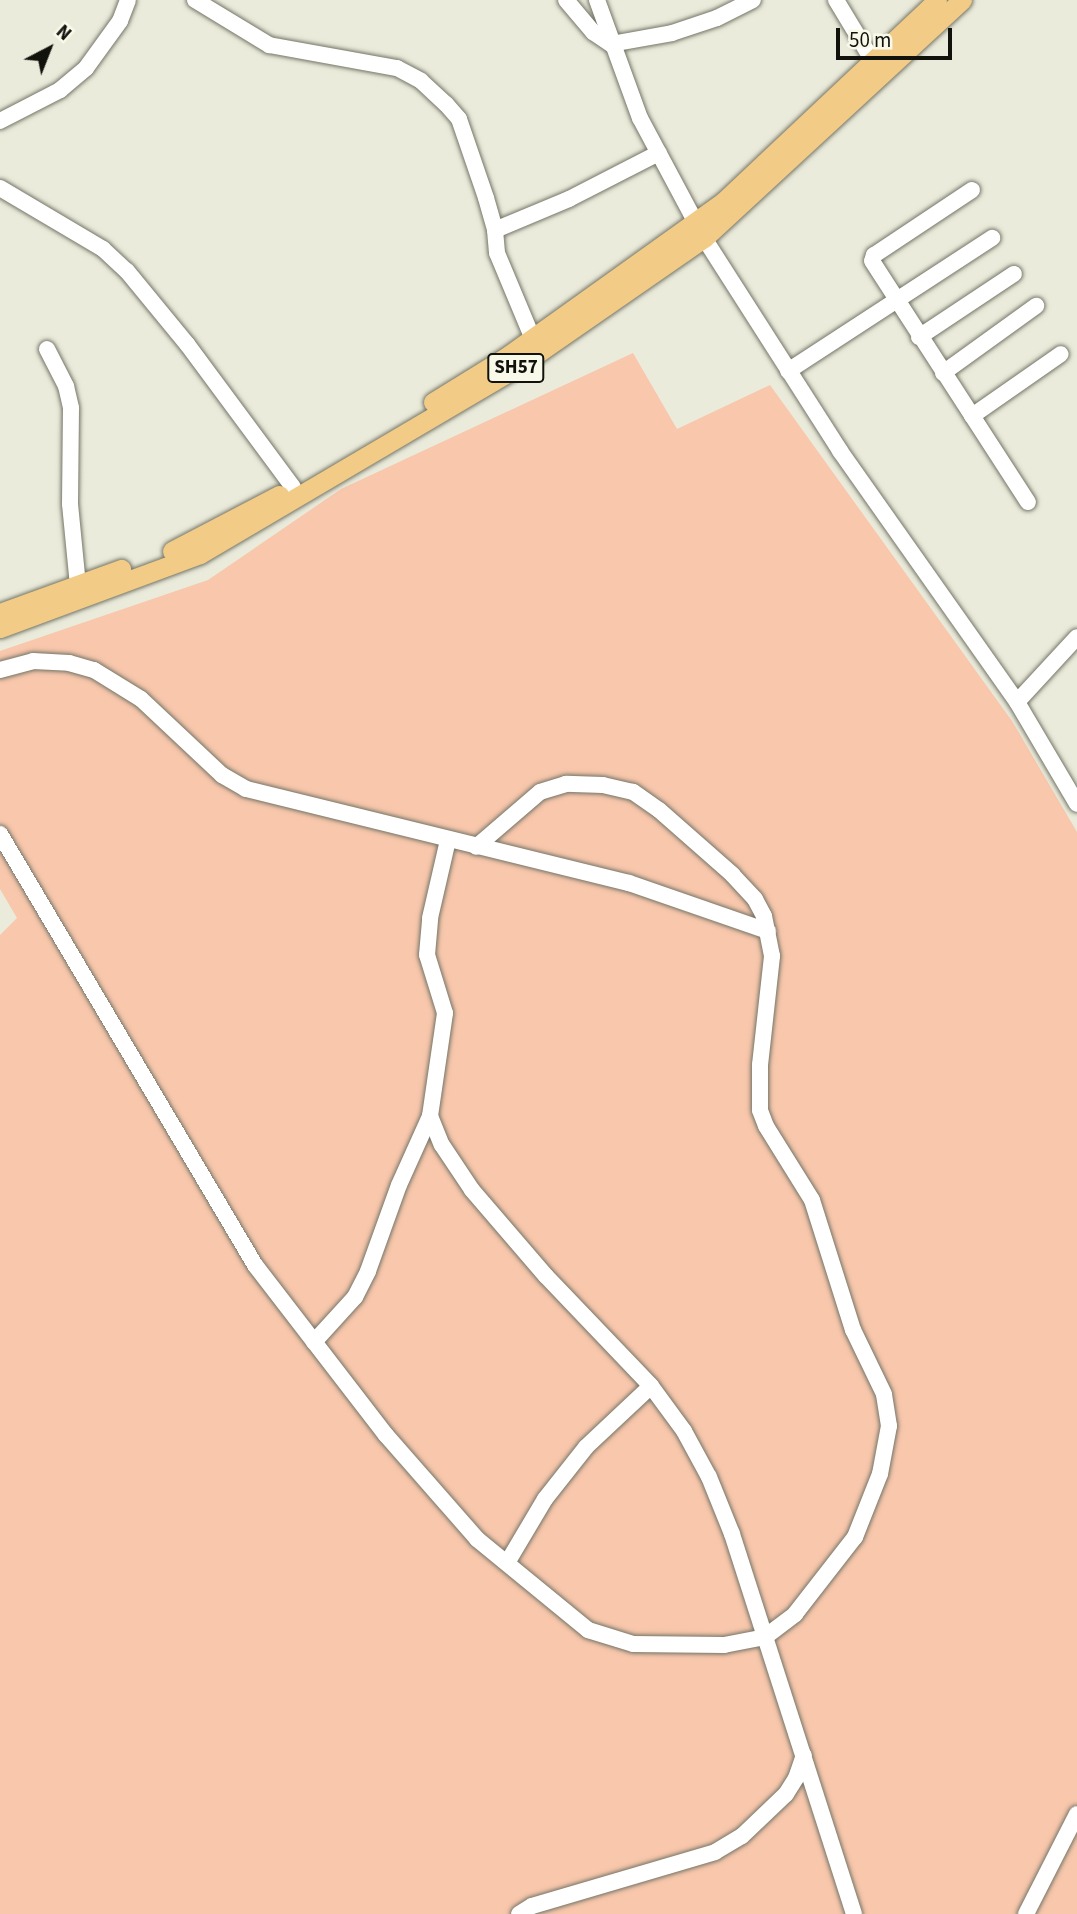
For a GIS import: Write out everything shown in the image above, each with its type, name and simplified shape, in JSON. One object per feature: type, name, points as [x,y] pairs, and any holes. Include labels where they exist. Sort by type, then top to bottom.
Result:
[{"type":"main road","name":"SH57","points":[[0,613],[189,545],[293,487],[533,339],[700,230],[723,202],[937,0]]},
{"type":"main road","name":"SH57","points":[[0,628],[200,554],[229,540],[519,366],[700,230],[962,0]]},
{"type":"street","points":[[0,121],[60,90],[86,68],[120,22],[128,0]]},
{"type":"street","points":[[195,0],[269,45],[397,68],[421,81],[459,119],[495,230],[497,253],[504,274],[533,339]]},
{"type":"street","points":[[566,0],[593,32],[611,44],[672,33],[717,18],[753,0]]},
{"type":"street","points":[[597,0],[640,118],[700,230],[788,371],[1017,702],[1077,804]]},
{"type":"street","points":[[836,0],[873,61]]},
{"type":"street","points":[[495,230],[569,199],[659,153]]},
{"type":"street","points":[[0,188],[103,249],[127,271],[187,344],[293,487]]},
{"type":"street","points":[[972,190],[874,255],[873,266],[1028,502]]},
{"type":"street","points":[[788,371],[992,238]]},
{"type":"street","points":[[919,337],[1014,274]]},
{"type":"street","points":[[943,373],[1035,306]]},
{"type":"street","points":[[47,349],[66,386],[71,408],[70,504],[78,585]]},
{"type":"street","points":[[972,416],[1060,354]]},
{"type":"street","points":[[1017,702],[1077,638]]},
{"type":"street","points":[[0,670],[33,661],[69,663],[94,670],[141,699],[222,775],[246,789],[629,883],[768,931]]},
{"type":"street","points":[[0,834],[255,1265],[386,1435],[477,1538],[588,1630],[633,1644],[724,1645],[765,1637],[795,1614],[855,1537],[880,1474],[889,1426],[884,1394],[853,1330],[812,1200],[766,1126],[760,1110],[760,1065],[772,956],[768,931],[754,899],[733,875],[659,810],[633,792],[603,785],[566,784],[540,792],[475,847]]},
{"type":"street","points":[[314,1342],[355,1297],[368,1271],[399,1185],[430,1116],[445,1013],[427,954],[430,918],[448,840]]},
{"type":"street","points":[[430,1116],[442,1145],[472,1190],[546,1276],[651,1386],[684,1431],[709,1477],[765,1637],[854,1914]]},
{"type":"street","points":[[506,1563],[545,1499],[586,1447],[651,1386]]},
{"type":"street","points":[[519,1914],[532,1906],[715,1852],[742,1836],[786,1794],[796,1778],[804,1755]]},
{"type":"street","points":[[1026,1914],[1077,1814]]},
{"type":"shaded area","points":[[633,353],[677,429],[770,385],[1012,721],[1077,832],[1077,1914],[0,1914],[0,935],[17,918],[0,889],[0,651],[208,580],[341,489]]}]
